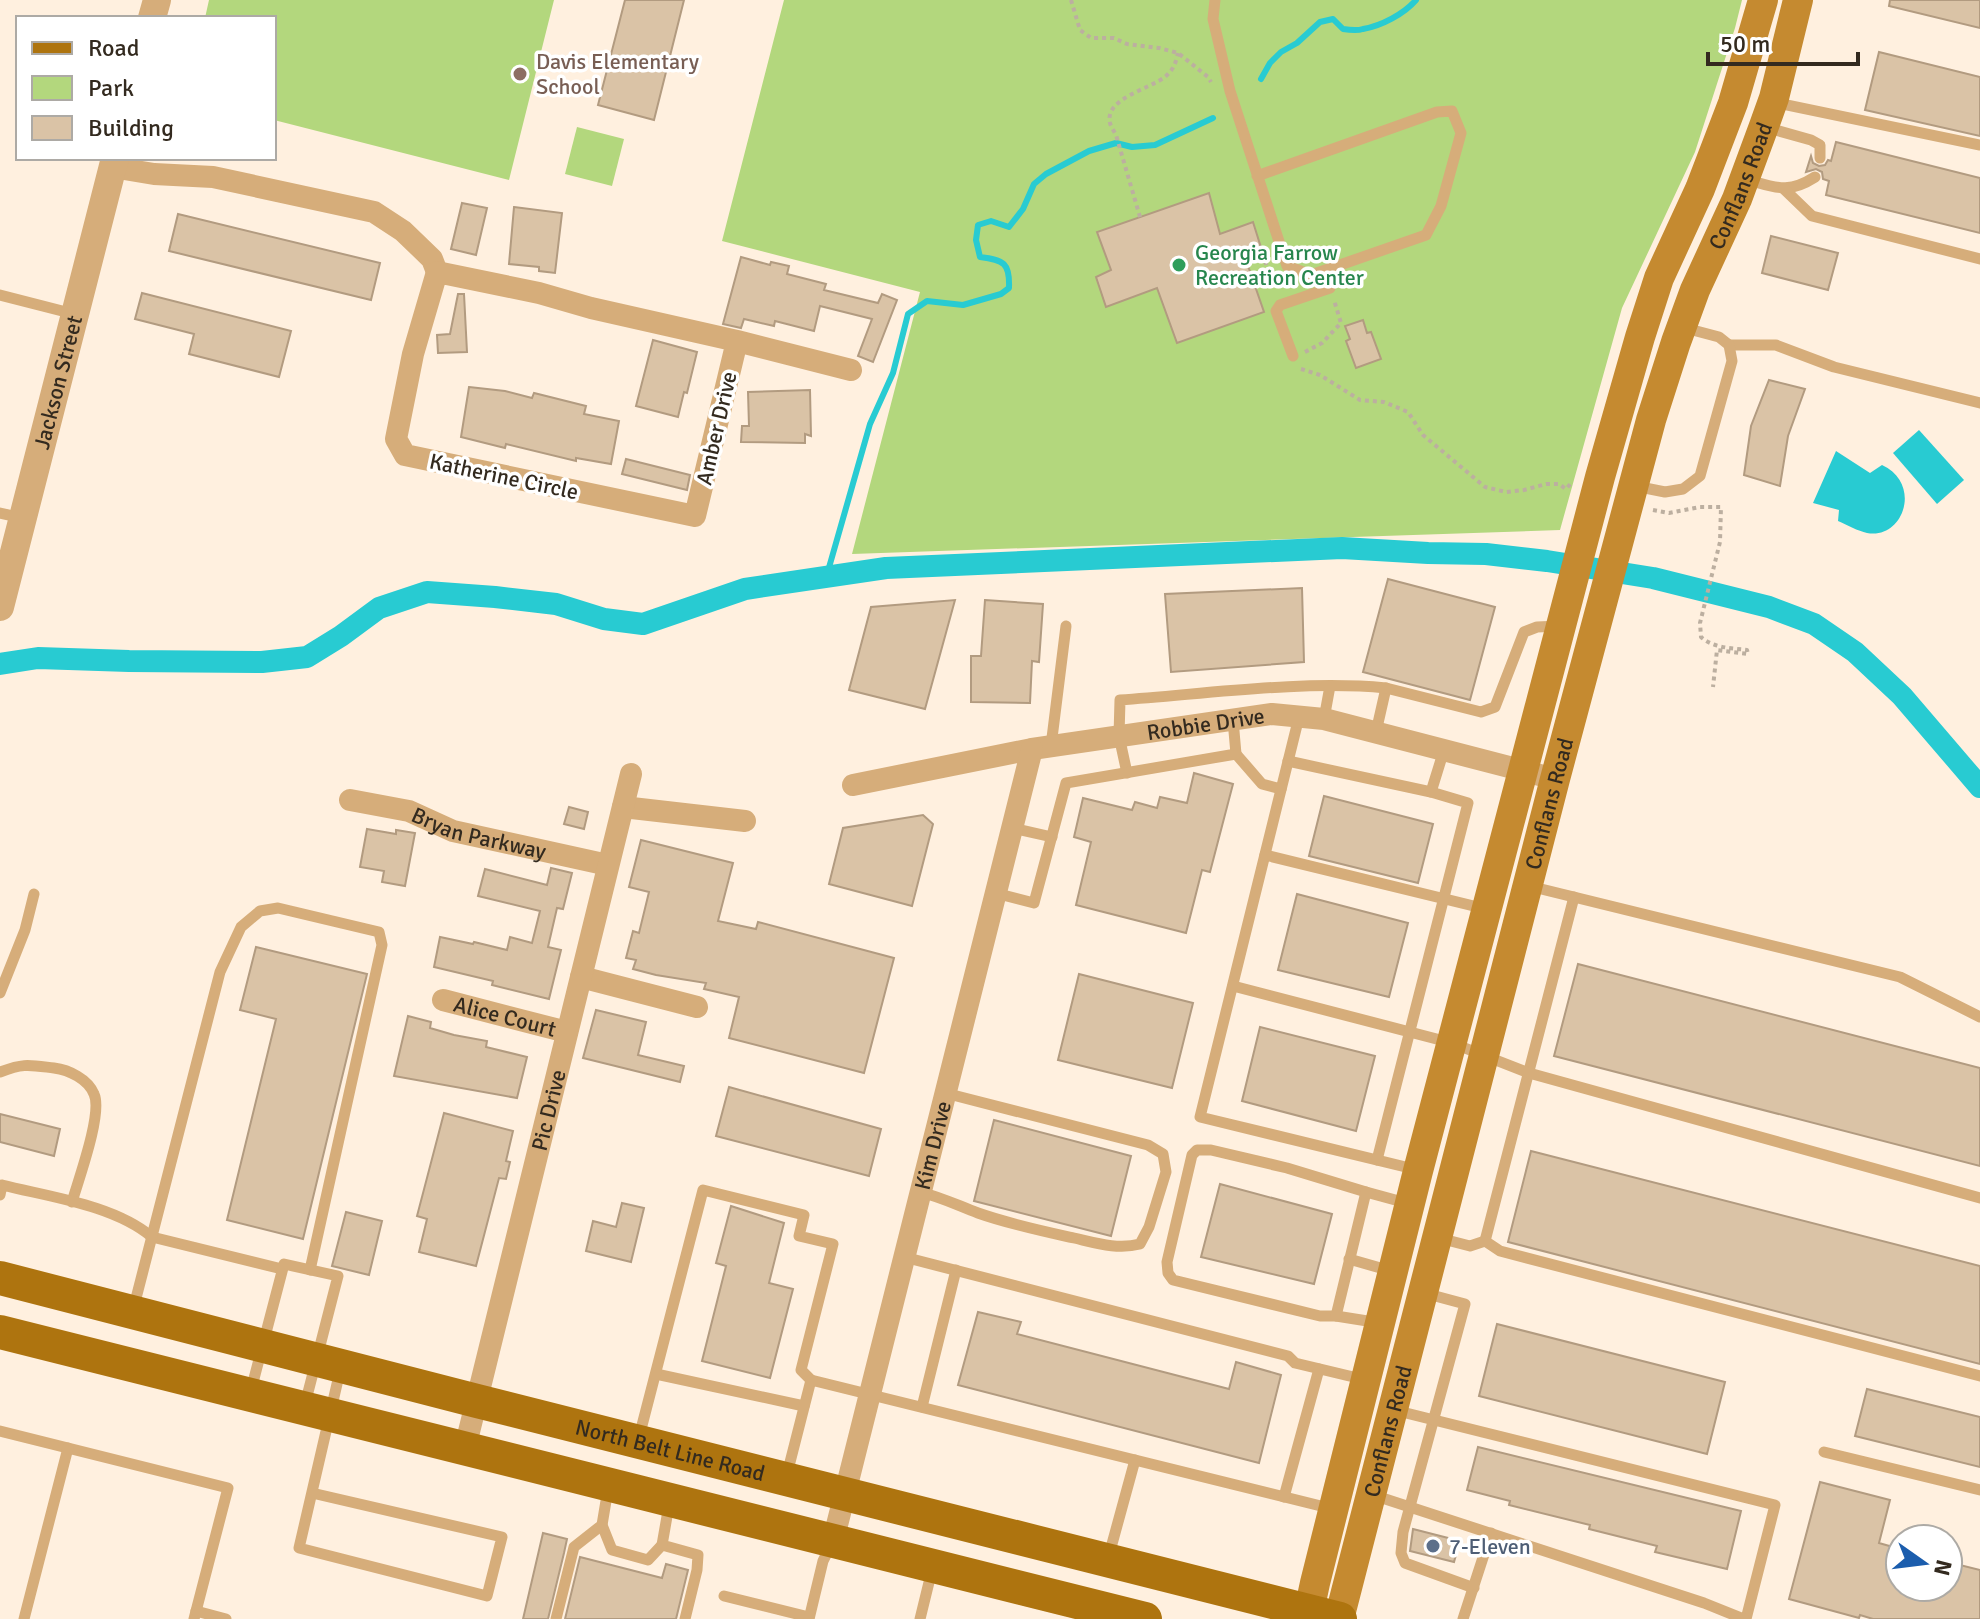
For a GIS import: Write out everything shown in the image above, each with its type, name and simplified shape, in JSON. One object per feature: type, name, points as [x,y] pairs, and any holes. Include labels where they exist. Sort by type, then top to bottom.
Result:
[{"type":"main road","name":"Conflans Road","points":[[1327,1617],[1334,1509],[1418,1171],[1592,506],[1659,278],[1700,189],[1733,103],[1763,0]]},
{"type":"main road","name":"Conflans Road","points":[[1327,1617],[1372,1495],[1555,779],[1600,614],[1636,501],[1651,420],[1695,290],[1745,179],[1768,114],[1798,0]]},
{"type":"main road","points":[[1646,318],[1681,327]]},
{"type":"main road","name":"North Belt Line Road","points":[[0,1278],[1327,1617]]},
{"type":"main road","points":[[1392,1278],[1424,1293]]},
{"type":"main road","points":[[0,1332],[933,1566],[1054,1602],[1145,1619]]},
{"type":"street","points":[[114,162],[154,174],[213,177],[374,212],[403,231],[432,259],[437,272],[539,293],[851,370]]},
{"type":"street","name":"Jackson Street","points":[[0,607],[11,516],[74,314],[114,162]]},
{"type":"street","name":"Katherine Circle","points":[[437,272],[413,354],[396,439],[405,455],[695,516]]},
{"type":"street","name":"Amber Drive","points":[[695,516],[737,341]]},
{"type":"street","name":"Robbie Drive","points":[[853,785],[1041,748],[1272,714],[1324,719],[1555,779]]},
{"type":"street","name":"Kim Drive","points":[[833,1541],[1012,828],[1041,748]]},
{"type":"street","name":"Pic Drive","points":[[465,1448],[631,774]]},
{"type":"street","name":"Bryan Parkway","points":[[350,800],[409,811],[453,831],[608,865]]},
{"type":"street","points":[[623,807],[745,821]]},
{"type":"street","points":[[581,977],[697,1007]]},
{"type":"street","name":"Alice Court","points":[[443,1000],[567,1032]]},
{"type":"lane","points":[[1215,0],[1213,19],[1230,91],[1257,176],[1287,266],[1311,275],[1426,235],[1441,206],[1461,133],[1452,111],[1437,112],[1257,176]]},
{"type":"lane","points":[[1768,114],[1980,145]]},
{"type":"lane","points":[[1768,114],[1820,145],[1820,158]]},
{"type":"lane","points":[[1745,179],[1784,189],[1802,186],[1815,177]]},
{"type":"lane","points":[[1784,189],[1812,216],[1980,259]]},
{"type":"lane","points":[[1293,356],[1276,311],[1280,305],[1330,288]]},
{"type":"lane","points":[[0,295],[74,314]]},
{"type":"lane","points":[[1681,327],[1719,337],[1729,345],[1776,345],[1834,367],[1980,403]]},
{"type":"lane","points":[[1636,501],[1683,489],[1700,476],[1732,361],[1729,345]]},
{"type":"lane","points":[[1127,773],[1119,736],[1120,700],[1349,684],[1386,688],[1481,712],[1495,707],[1524,632],[1563,618]]},
{"type":"lane","points":[[1041,748],[1066,626]]},
{"type":"lane","points":[[1324,719],[1330,686]]},
{"type":"lane","points":[[1376,732],[1386,688]]},
{"type":"lane","points":[[1299,717],[1200,1117],[1418,1171]]},
{"type":"lane","points":[[1233,720],[1236,754],[1262,784],[1281,789]]},
{"type":"lane","points":[[1431,792],[1444,750]]},
{"type":"lane","points":[[995,893],[1034,903],[1066,783],[1236,754]]},
{"type":"lane","points":[[1288,761],[1468,803],[1377,1160]]},
{"type":"lane","points":[[1012,828],[1052,837]]},
{"type":"lane","points":[[1265,855],[1486,910]]},
{"type":"lane","points":[[1527,885],[1900,977],[1980,1017]]},
{"type":"lane","points":[[0,993],[25,930],[34,894]]},
{"type":"lane","points":[[1485,1241],[1574,897]]},
{"type":"lane","points":[[133,1312],[220,972],[241,927],[260,911],[278,908],[379,932],[382,945],[310,1270]]},
{"type":"lane","points":[[1233,986],[1452,1043],[1529,1073],[1980,1198]]},
{"type":"lane","points":[[0,1072],[21,1064],[66,1070],[86,1083],[96,1096],[94,1126],[72,1202]]},
{"type":"lane","points":[[920,1192],[941,1197],[980,1214],[1045,1232],[1129,1247],[1140,1244],[1149,1227],[1166,1172],[1163,1154],[1148,1145],[945,1093]]},
{"type":"lane","points":[[1381,1323],[1320,1316],[1173,1280],[1168,1273],[1167,1262],[1192,1155],[1197,1150],[1211,1150],[1287,1168],[1410,1204]]},
{"type":"lane","points":[[0,1195],[2,1185],[72,1202],[139,1227],[152,1237],[282,1269]]},
{"type":"lane","points":[[638,1442],[703,1190],[804,1215],[799,1236],[833,1244],[801,1370],[811,1380],[1334,1509]]},
{"type":"lane","points":[[1336,1316],[1366,1192]]},
{"type":"lane","points":[[1437,1238],[1470,1246],[1485,1241]]},
{"type":"lane","points":[[1485,1241],[1500,1251],[1980,1376]]},
{"type":"lane","points":[[904,1257],[1288,1356],[1295,1363],[1366,1380]]},
{"type":"lane","points":[[1349,1259],[1392,1278]]},
{"type":"lane","points":[[249,1394],[284,1264],[338,1276],[329,1363],[316,1411],[312,1493],[299,1548],[487,1596],[502,1537],[312,1493]]},
{"type":"lane","points":[[922,1407],[956,1270]]},
{"type":"lane","points":[[1424,1293],[1465,1304],[1403,1532],[1401,1553],[1405,1563],[1474,1588]]},
{"type":"lane","points":[[316,1411],[329,1363]]},
{"type":"lane","points":[[1284,1497],[1319,1369]]},
{"type":"lane","points":[[656,1374],[804,1406]]},
{"type":"lane","points":[[786,1479],[811,1380]]},
{"type":"lane","points":[[1372,1495],[1745,1619],[1775,1505],[1394,1410]]},
{"type":"lane","points":[[0,1431],[228,1488],[195,1615],[226,1619]]},
{"type":"lane","points":[[24,1619],[68,1448]]},
{"type":"lane","points":[[1824,1452],[1980,1490]]},
{"type":"lane","points":[[1107,1560],[1135,1460]]},
{"type":"lane","points":[[609,1484],[602,1525],[612,1550],[648,1560],[662,1545],[669,1499]]},
{"type":"lane","points":[[556,1619],[574,1547],[602,1525]]},
{"type":"lane","points":[[1463,1619],[1491,1533]]},
{"type":"lane","points":[[724,1596],[809,1618],[823,1561],[833,1541]]},
{"type":"lane","points":[[662,1545],[698,1555],[685,1619]]},
{"type":"lane","points":[[920,1619],[933,1566]]},
{"type":"path","points":[[1071,0],[1080,30],[1091,38],[1114,38],[1127,44],[1178,53],[1208,77],[1214,88]]},
{"type":"path","points":[[1140,217],[1130,177],[1109,122],[1112,108],[1120,100],[1164,78],[1174,68],[1178,53]]},
{"type":"path","points":[[1262,243],[1266,265],[1274,277]]},
{"type":"path","points":[[1330,288],[1341,323],[1322,343],[1293,356],[1298,368],[1320,375],[1360,400],[1384,402],[1408,412],[1423,435],[1485,487],[1506,492],[1559,484],[1566,489],[1575,477]]},
{"type":"path","points":[[1636,501],[1669,513],[1700,507],[1721,507],[1718,550],[1700,623],[1701,637],[1725,648],[1747,650],[1748,654],[1717,650],[1713,687]]},
{"type":"green space","points":[[209,0],[554,0],[509,180],[276,121],[276,16],[205,16]]},
{"type":"green space","points":[[784,0],[1742,0],[1695,152],[1622,308],[1560,530],[852,554],[920,292],[722,241]]},
{"type":"green space","points":[[577,127],[624,139],[612,186],[565,174]]},
{"type":"water","points":[[1919,430],[1964,480],[1937,504],[1893,453]]},
{"type":"water","points":[[1836,451],[1870,473],[1882,465],[1895,474],[1905,497],[1898,520],[1890,528],[1880,533],[1867,533],[1838,521],[1839,510],[1813,503]]},
{"type":"building","points":[[625,0],[684,0],[654,120],[598,105]]},
{"type":"building","points":[[1890,0],[1980,0],[1980,28],[1889,6]]},
{"type":"building","points":[[1879,52],[1980,77],[1980,136],[1865,110]]},
{"type":"building","points":[[1836,142],[1980,178],[1980,233],[1826,195],[1829,181],[1823,179],[1822,172],[1816,169],[1806,172],[1811,156],[1813,163],[1819,166],[1831,161]]},
{"type":"building","name":"Georgia Farrow Recreation Center","points":[[1209,193],[1220,234],[1253,222],[1263,254],[1246,260],[1264,312],[1177,343],[1157,288],[1106,307],[1096,277],[1111,270],[1097,232]]},
{"type":"building","points":[[462,203],[487,208],[476,255],[451,249]]},
{"type":"building","points":[[514,207],[562,213],[555,273],[539,271],[539,267],[509,264]]},
{"type":"building","points":[[178,214],[380,263],[371,300],[169,251]]},
{"type":"building","points":[[1771,236],[1838,253],[1828,290],[1762,273]]},
{"type":"building","points":[[741,257],[770,265],[771,262],[789,266],[787,274],[826,284],[824,290],[878,303],[882,294],[897,300],[873,362],[858,356],[872,319],[820,306],[814,331],[775,321],[774,326],[744,319],[741,328],[723,324]]},
{"type":"building","points":[[142,293],[291,331],[279,377],[189,354],[194,334],[135,319]]},
{"type":"building","points":[[458,294],[464,294],[467,352],[438,353],[437,335],[450,334]]},
{"type":"building","points":[[1363,320],[1381,359],[1356,368],[1346,341],[1350,339],[1345,326]]},
{"type":"building","points":[[653,340],[697,352],[678,417],[636,406]]},
{"type":"building","points":[[1769,380],[1805,389],[1788,436],[1780,486],[1744,475],[1751,426]]},
{"type":"building","points":[[469,387],[532,398],[534,393],[586,406],[584,414],[619,421],[611,464],[576,458],[576,461],[461,437]]},
{"type":"building","points":[[810,390],[811,436],[805,434],[805,443],[741,442],[742,426],[749,426],[748,392]]},
{"type":"building","points":[[626,459],[690,475],[687,490],[622,474]]},
{"type":"building","points":[[1388,579],[1495,607],[1470,700],[1363,672]]},
{"type":"building","points":[[1302,588],[1304,662],[1171,672],[1165,594]]},
{"type":"building","points":[[955,600],[925,709],[849,690],[871,607]]},
{"type":"building","points":[[985,600],[1043,604],[1039,662],[1032,661],[1030,703],[971,702],[971,656],[981,656]]},
{"type":"building","points":[[1194,773],[1233,784],[1210,872],[1202,870],[1186,933],[1076,905],[1091,842],[1074,837],[1083,798],[1132,810],[1135,802],[1157,808],[1160,797],[1187,803]]},
{"type":"building","points":[[1324,796],[1433,824],[1418,883],[1309,856]]},
{"type":"building","points":[[569,807],[588,812],[584,829],[564,824]]},
{"type":"building","points":[[923,815],[933,824],[912,906],[829,884],[843,828]]},
{"type":"building","points":[[367,829],[396,834],[396,830],[415,833],[405,886],[382,882],[384,871],[360,867]]},
{"type":"building","points":[[641,840],[733,863],[718,921],[756,929],[758,922],[894,958],[864,1073],[729,1038],[739,997],[704,989],[706,983],[633,969],[636,960],[626,958],[633,931],[639,933],[649,892],[629,887]]},
{"type":"building","points":[[551,868],[572,873],[563,909],[557,908],[548,947],[561,950],[549,999],[434,967],[440,937],[507,950],[510,937],[532,943],[540,911],[478,896],[485,869],[547,885]]},
{"type":"building","points":[[1297,894],[1408,923],[1389,997],[1278,970]]},
{"type":"building","points":[[256,947],[367,974],[303,1239],[227,1220],[276,1019],[240,1010]]},
{"type":"building","points":[[1578,964],[1980,1068],[1980,1166],[1554,1056]]},
{"type":"building","points":[[1079,974],[1193,1003],[1172,1088],[1058,1060]]},
{"type":"building","points":[[596,1010],[646,1022],[638,1055],[684,1066],[680,1082],[583,1058]]},
{"type":"building","points":[[408,1016],[431,1022],[430,1028],[487,1041],[486,1047],[527,1057],[517,1098],[394,1076]]},
{"type":"building","points":[[1260,1027],[1375,1056],[1356,1131],[1242,1101]]},
{"type":"building","points":[[729,1087],[881,1129],[869,1176],[716,1136]]},
{"type":"building","points":[[444,1113],[513,1131],[506,1161],[510,1162],[506,1179],[499,1178],[476,1266],[419,1252],[427,1219],[417,1216]]},
{"type":"building","points":[[0,1114],[60,1129],[54,1156],[0,1142]]},
{"type":"building","points":[[994,1120],[1131,1156],[1111,1236],[974,1201]]},
{"type":"building","points":[[1531,1151],[1980,1266],[1980,1364],[1508,1242]]},
{"type":"building","points":[[1220,1184],[1332,1214],[1314,1284],[1201,1257]]},
{"type":"building","points":[[622,1203],[644,1208],[631,1262],[586,1251],[593,1221],[616,1227]]},
{"type":"building","points":[[731,1206],[784,1223],[769,1283],[793,1289],[770,1378],[702,1361],[726,1266],[716,1263]]},
{"type":"building","points":[[346,1212],[382,1221],[369,1275],[332,1266]]},
{"type":"building","points":[[978,1312],[1021,1322],[1017,1334],[1229,1389],[1236,1362],[1281,1375],[1259,1463],[958,1385]]},
{"type":"building","points":[[1497,1324],[1725,1382],[1707,1454],[1479,1396]]},
{"type":"building","points":[[1867,1389],[1980,1417],[1980,1467],[1855,1436]]},
{"type":"building","points":[[1478,1447],[1741,1511],[1727,1569],[1655,1552],[1657,1546],[1589,1529],[1590,1525],[1509,1505],[1510,1501],[1467,1490]]},
{"type":"building","points":[[1820,1482],[1890,1500],[1879,1543],[1884,1544],[1884,1603],[1964,1603],[1964,1566],[1980,1570],[1980,1619],[1873,1619],[1860,1615],[1859,1618],[1789,1599]]},
{"type":"building","name":"7-Eleven","points":[[1413,1529],[1460,1541],[1454,1562],[1410,1551]]},
{"type":"building","points":[[543,1533],[567,1539],[564,1553],[548,1619],[523,1619]]},
{"type":"building","points":[[580,1557],[662,1578],[666,1564],[688,1570],[676,1619],[565,1619]]},
{"type":"waterway","points":[[1261,79],[1281,52],[1297,43],[1320,22],[1333,19],[1343,29],[1361,30],[1392,19],[1416,0]]},
{"type":"waterway","points":[[826,578],[870,424],[893,373],[908,314],[927,301],[963,305],[1001,294],[1009,288],[1004,264],[980,257],[976,240],[978,225],[991,221],[1009,227],[1023,209],[1034,184],[1046,174],[1089,151],[1116,143],[1132,147],[1155,145],[1213,118]]},
{"type":"waterway","points":[[0,664],[38,658],[262,662],[307,657],[379,608],[427,592],[556,604],[604,619],[643,624],[745,589],[886,568],[1342,548],[1486,554],[1653,578],[1769,607],[1814,624],[1855,652],[1902,696],[1980,787]]},
{"type":"place","name":"Davis Elementary School","points":[[520,74]]},
{"type":"place","name":"Georgia Farrow Recreation Center","points":[[1179,265]]},
{"type":"place","name":"7-Eleven","points":[[1433,1546]]}]
